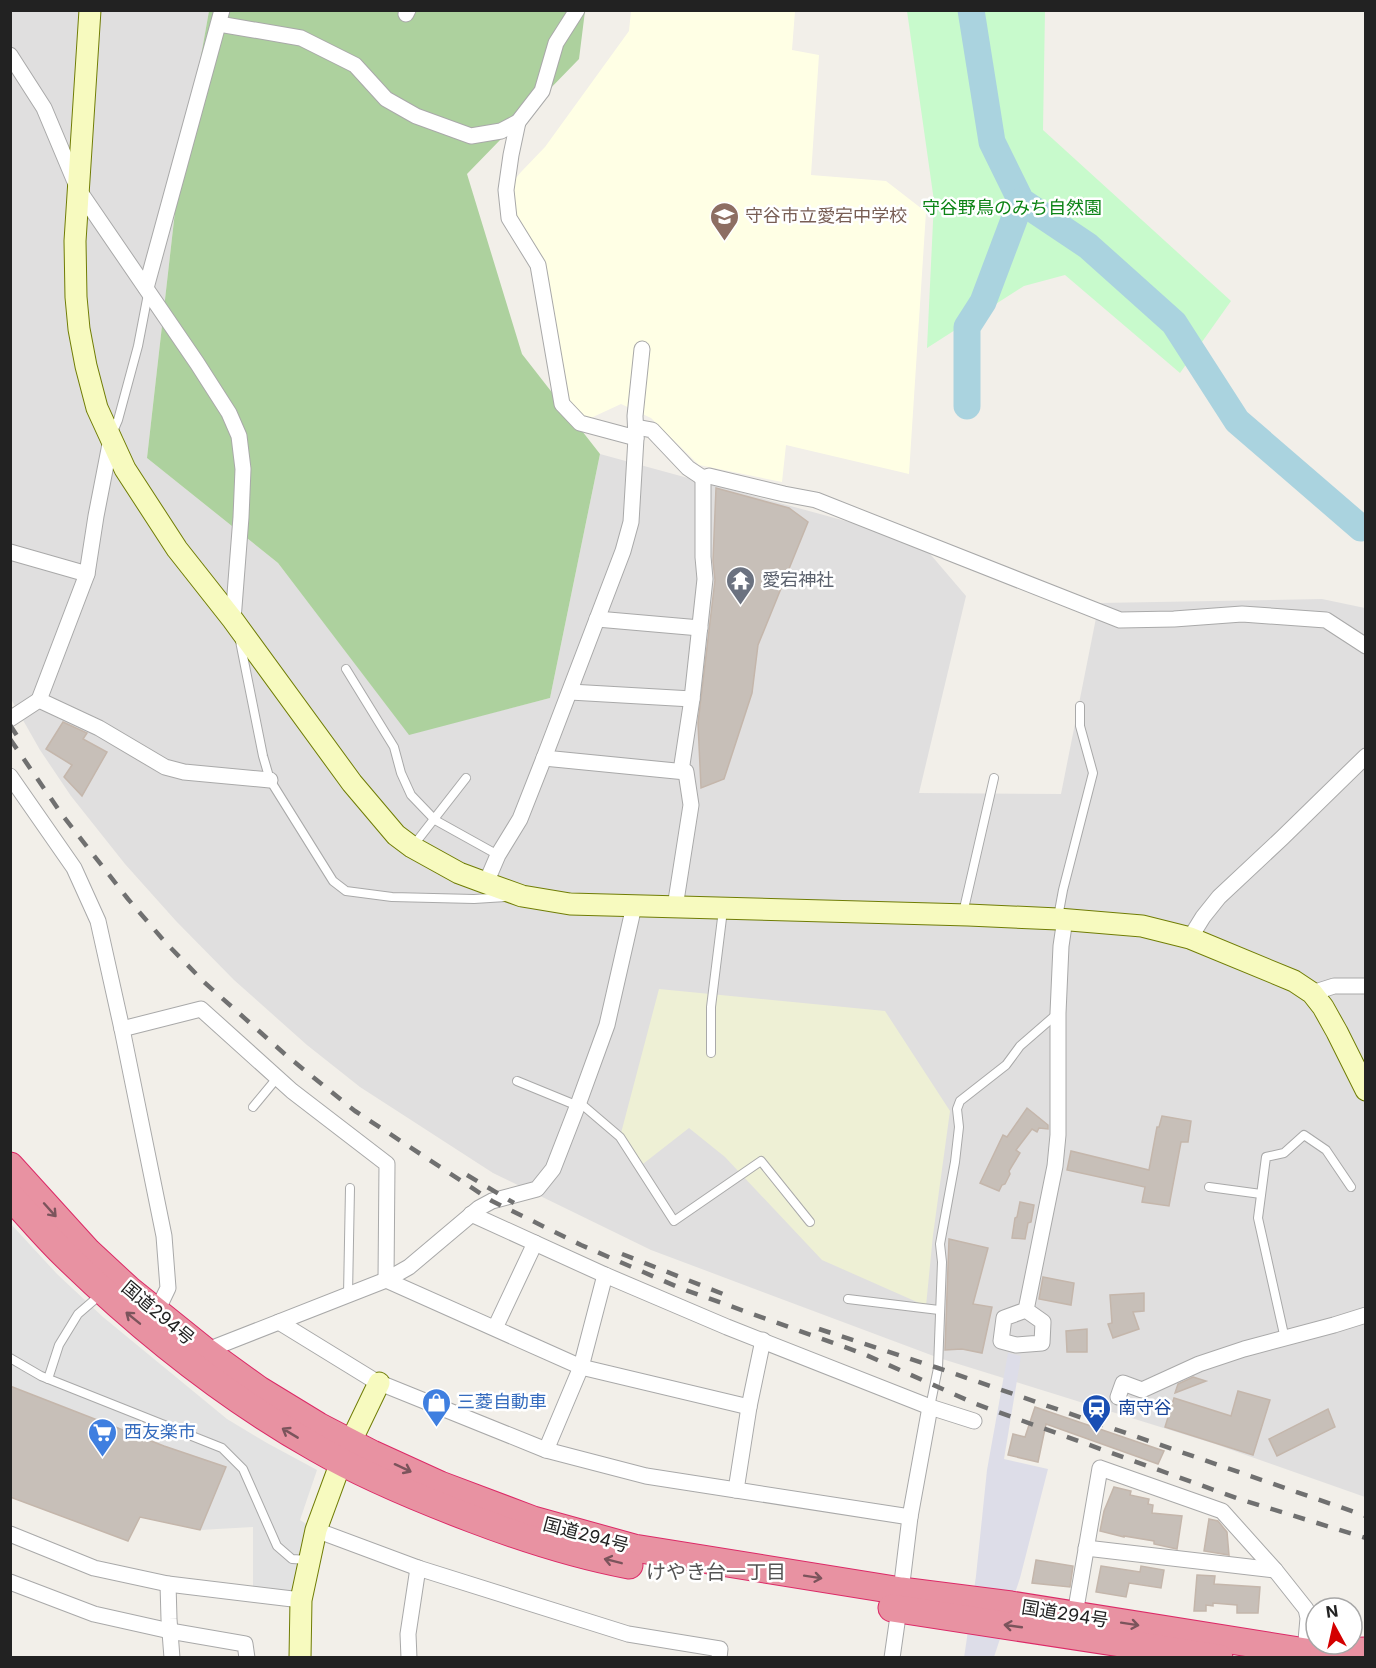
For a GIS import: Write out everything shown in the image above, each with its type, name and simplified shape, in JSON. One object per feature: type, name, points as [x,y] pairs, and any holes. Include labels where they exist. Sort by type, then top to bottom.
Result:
[{"type":"highway","name":"国道294号","points":[[10,1166],[88,1252],[156,1313],[259,1390],[318,1426],[346,1452]]},
{"type":"highway","name":"国道294号","points":[[10,1196],[63,1254],[124,1311],[243,1403],[300,1439],[346,1452],[533,1520],[623,1545],[900,1600],[1073,1625],[1304,1652]]},
{"type":"highway","name":"国道294号","points":[[1073,1625],[1104,1649],[1219,1658]]},
{"type":"street","points":[[90,10],[75,241],[79,329],[94,397],[125,469],[153,514],[189,566],[235,623],[352,783],[396,835],[412,847],[459,873],[522,896],[570,904],[1061,919],[1142,926],[1190,938],[1294,981],[1312,993],[1337,1032],[1365,1090]]},
{"type":"street","points":[[147,290],[221,17],[301,38],[355,65],[386,99],[416,116],[471,136],[501,131],[518,122],[542,91],[556,42],[576,10]]},
{"type":"street","points":[[10,55],[44,108],[78,189],[229,413],[239,436],[243,469],[235,623]]},
{"type":"street","points":[[518,122],[506,190],[509,218],[538,265],[562,404],[580,423],[636,433],[652,430],[688,468],[703,478]]},
{"type":"street","points":[[486,883],[498,855],[519,819],[544,758],[631,522],[642,349]]},
{"type":"street","points":[[10,719],[39,700],[87,574],[111,438]]},
{"type":"street","points":[[703,478],[709,476],[816,500],[1120,620],[1242,614],[1326,620],[1365,646]]},
{"type":"street","points":[[681,771],[692,699],[705,579],[703,478]]},
{"type":"street","points":[[10,552],[87,574]]},
{"type":"street","points":[[597,619],[700,628]]},
{"type":"street","points":[[570,692],[692,699]]},
{"type":"street","points":[[39,700],[99,728],[165,767],[184,772],[270,780]]},
{"type":"street","points":[[1190,938],[1219,897],[1365,756]]},
{"type":"street","points":[[544,758],[686,772],[691,805],[675,907]]},
{"type":"street","points":[[10,776],[74,868],[98,921],[164,1236],[168,1288],[156,1313]]},
{"type":"street","points":[[205,1351],[386,1280],[409,1267],[471,1214],[492,1201],[537,1189],[553,1169],[607,1025],[634,906]]},
{"type":"street","points":[[1026,1310],[1057,1145],[1061,919]]},
{"type":"street","points":[[1312,993],[1334,986],[1365,986]]},
{"type":"street","points":[[122,1029],[201,1009],[292,1091],[387,1164],[386,1280]]},
{"type":"street","points":[[471,1214],[727,1327],[930,1407],[974,1421]]},
{"type":"street","points":[[495,1328],[535,1243]]},
{"type":"street","points":[[546,1450],[581,1366],[605,1275]]},
{"type":"street","points":[[386,1280],[581,1366],[749,1407]]},
{"type":"street","points":[[1118,1397],[1123,1383],[1142,1390],[1199,1364],[1365,1315]]},
{"type":"street","points":[[279,1322],[379,1383],[546,1450],[646,1476],[910,1517]]},
{"type":"street","points":[[736,1490],[749,1407],[763,1340]]},
{"type":"street","points":[[300,1658],[301,1600],[316,1530],[346,1452],[379,1383]]},
{"type":"street","points":[[892,1658],[910,1517],[930,1407]]},
{"type":"street","points":[[1073,1625],[1100,1468],[1222,1511],[1304,1606]]},
{"type":"street","points":[[316,1530],[418,1568],[628,1634],[720,1650],[719,1658]]},
{"type":"street","points":[[10,1534],[94,1568],[168,1584],[301,1600]]},
{"type":"street","points":[[1086,1548],[1275,1570]]},
{"type":"street","points":[[409,1658],[408,1634],[418,1568]]},
{"type":"street","points":[[10,1582],[94,1614],[170,1631],[245,1644],[247,1658]]},
{"type":"street","points":[[168,1584],[172,1658]]},
{"type":"lane","points":[[111,438],[138,346],[147,290]]},
{"type":"lane","points":[[235,623],[270,780],[333,881],[346,891],[392,897],[474,899],[522,896]]},
{"type":"lane","points":[[346,669],[394,747],[401,773],[411,795],[435,820],[498,855]]},
{"type":"lane","points":[[1061,919],[1063,890],[1093,773],[1080,726],[1080,706]]},
{"type":"lane","points":[[412,847],[466,778]]},
{"type":"lane","points":[[963,915],[994,778]]},
{"type":"lane","points":[[711,1053],[711,1007],[723,909]]},
{"type":"lane","points":[[930,1407],[938,1368],[942,1262],[939,1244],[955,1162],[959,1127],[957,1109],[960,1101],[1006,1065],[1020,1046],[1058,1013]]},
{"type":"lane","points":[[253,1107],[277,1078]]},
{"type":"lane","points":[[517,1081],[579,1104],[620,1137],[674,1221],[761,1161],[810,1222]]},
{"type":"lane","points":[[1285,1339],[1258,1218],[1266,1157],[1284,1153],[1304,1135],[1326,1150],[1351,1187]]},
{"type":"lane","points":[[1209,1187],[1261,1194]]},
{"type":"lane","points":[[348,1295],[350,1188]]},
{"type":"lane","points":[[48,1379],[59,1346],[78,1314],[104,1292]]},
{"type":"lane","points":[[848,1299],[939,1310]]},
{"type":"lane","points":[[10,1358],[48,1379],[222,1448],[243,1468],[277,1546],[292,1559],[309,1560]]},
{"type":"shaded area","points":[[10,11],[209,11],[178,185],[147,458],[278,563],[409,734],[550,698],[600,454],[919,541],[966,596],[919,793],[1061,794],[1099,603],[1322,599],[1365,608],[1365,1497],[1215,1444],[939,1358],[651,1250],[493,1173],[360,1087],[307,1045],[234,980],[176,921],[125,864],[71,796],[40,750],[11,699]]},
{"type":"shaded area","name":"守谷市立愛宕中学校","points":[[631,11],[795,11],[792,50],[819,55],[811,175],[886,181],[926,212],[909,474],[786,445],[782,482],[699,465],[651,418],[621,404],[580,423],[562,404],[538,265],[509,218],[506,190],[545,147],[629,31]]},
{"type":"shaded area","points":[[659,989],[885,1011],[950,1111],[926,1306],[822,1260],[725,1157],[689,1128],[639,1167],[620,1137]]},
{"type":"shaded area","points":[[10,1223],[57,1274],[103,1317],[227,1419],[317,1470],[300,1520],[316,1530],[301,1600],[253,1594],[253,1527],[200,1530],[226,1467],[164,1446],[11,1386]]},
{"type":"shaded area","points":[[1008,1353],[1021,1356],[1004,1459],[1048,1469],[1020,1578],[994,1657],[964,1658],[976,1576],[987,1470]]},
{"type":"green space","points":[[209,11],[585,11],[579,59],[467,174],[522,354],[600,454],[550,698],[409,735],[278,563],[147,458],[178,185]]},
{"type":"green space","name":"守谷野鳥のみち自然園","points":[[907,11],[1045,11],[1043,130],[1231,301],[1180,373],[1065,275],[1024,286],[927,348],[934,201]]},
{"type":"building","name":"愛宕神社","points":[[716,488],[789,508],[808,522],[758,645],[752,693],[724,779],[701,788],[698,723],[715,580],[713,561]]},
{"type":"building","points":[[63,722],[87,733],[83,739],[107,752],[82,796],[64,777],[72,765],[46,749]]},
{"type":"building","points":[[1027,1108],[1048,1125],[1048,1129],[1039,1128],[1037,1132],[1032,1129],[1016,1150],[1020,1153],[1009,1171],[1010,1174],[1005,1184],[999,1191],[980,1183],[1003,1135],[1007,1137]]},
{"type":"building","points":[[1162,1116],[1191,1121],[1188,1142],[1181,1142],[1169,1206],[1142,1202],[1145,1187],[1067,1170],[1071,1151],[1149,1170],[1157,1127],[1159,1127]]},
{"type":"building","points":[[1020,1202],[1034,1205],[1025,1239],[1012,1238]]},
{"type":"building","points":[[949,1239],[988,1248],[973,1304],[992,1307],[982,1353],[962,1349],[945,1350]]},
{"type":"building","points":[[1043,1277],[1074,1283],[1071,1305],[1039,1299]]},
{"type":"building","points":[[1144,1293],[1144,1311],[1133,1312],[1139,1329],[1113,1338],[1108,1324],[1112,1323],[1110,1295]]},
{"type":"building","points":[[1087,1329],[1087,1352],[1067,1352],[1066,1331]]},
{"type":"building","points":[[1193,1377],[1206,1381],[1175,1393],[1178,1384]]},
{"type":"building","name":"西友楽市","points":[[10,1386],[164,1446],[226,1467],[200,1530],[140,1517],[128,1541],[10,1497]]},
{"type":"building","points":[[1238,1391],[1270,1400],[1253,1455],[1165,1427],[1174,1398],[1231,1416]]},
{"type":"building","points":[[1035,1407],[1164,1451],[1158,1464],[1046,1424],[1038,1462],[1008,1455],[1013,1434],[1025,1437]]},
{"type":"building","points":[[1328,1409],[1335,1427],[1277,1456],[1269,1439]]},
{"type":"building","points":[[1114,1487],[1131,1491],[1130,1495],[1149,1499],[1148,1504],[1153,1505],[1152,1513],[1182,1516],[1177,1549],[1154,1544],[1154,1541],[1100,1531],[1104,1511]]},
{"type":"building","points":[[1209,1519],[1218,1521],[1227,1532],[1229,1555],[1204,1551]]},
{"type":"building","points":[[1036,1560],[1073,1566],[1070,1587],[1032,1583]]},
{"type":"building","points":[[1101,1566],[1140,1572],[1141,1566],[1164,1570],[1161,1588],[1129,1583],[1126,1597],[1096,1592]]},
{"type":"building","points":[[1197,1575],[1215,1576],[1214,1584],[1260,1587],[1258,1613],[1237,1613],[1237,1605],[1213,1603],[1213,1606],[1206,1605],[1206,1611],[1194,1611]]},
{"type":"waterway","points":[[971,10],[992,142],[1021,201],[1088,246],[1174,323],[1237,421],[1361,528]]},
{"type":"waterway","points":[[967,406],[967,327],[983,302],[1021,201]]},
{"type":"railway","points":[[10,725],[23,745]]},
{"type":"railway","points":[[10,739],[63,816],[128,899],[204,982],[287,1056],[355,1111],[492,1201],[581,1245],[680,1288],[864,1354],[976,1404],[1239,1499],[1366,1538]]},
{"type":"railway","points":[[467,1175],[514,1203]]},
{"type":"railway","points":[[622,1254],[723,1294]]},
{"type":"railway","points":[[819,1329],[1366,1516]]},
{"type":"place","name":"守谷市立愛宕中学校","points":[[724,242]]},
{"type":"place","name":"愛宕神社","points":[[741,606]]},
{"type":"place","name":"三菱自動車","points":[[436,1428]]},
{"type":"place","name":"南守谷","points":[[1097,1434]]},
{"type":"place","name":"西友楽市","points":[[103,1458]]},
{"type":"district","name":"けやき台一丁目","points":[[716,1572]]}]
